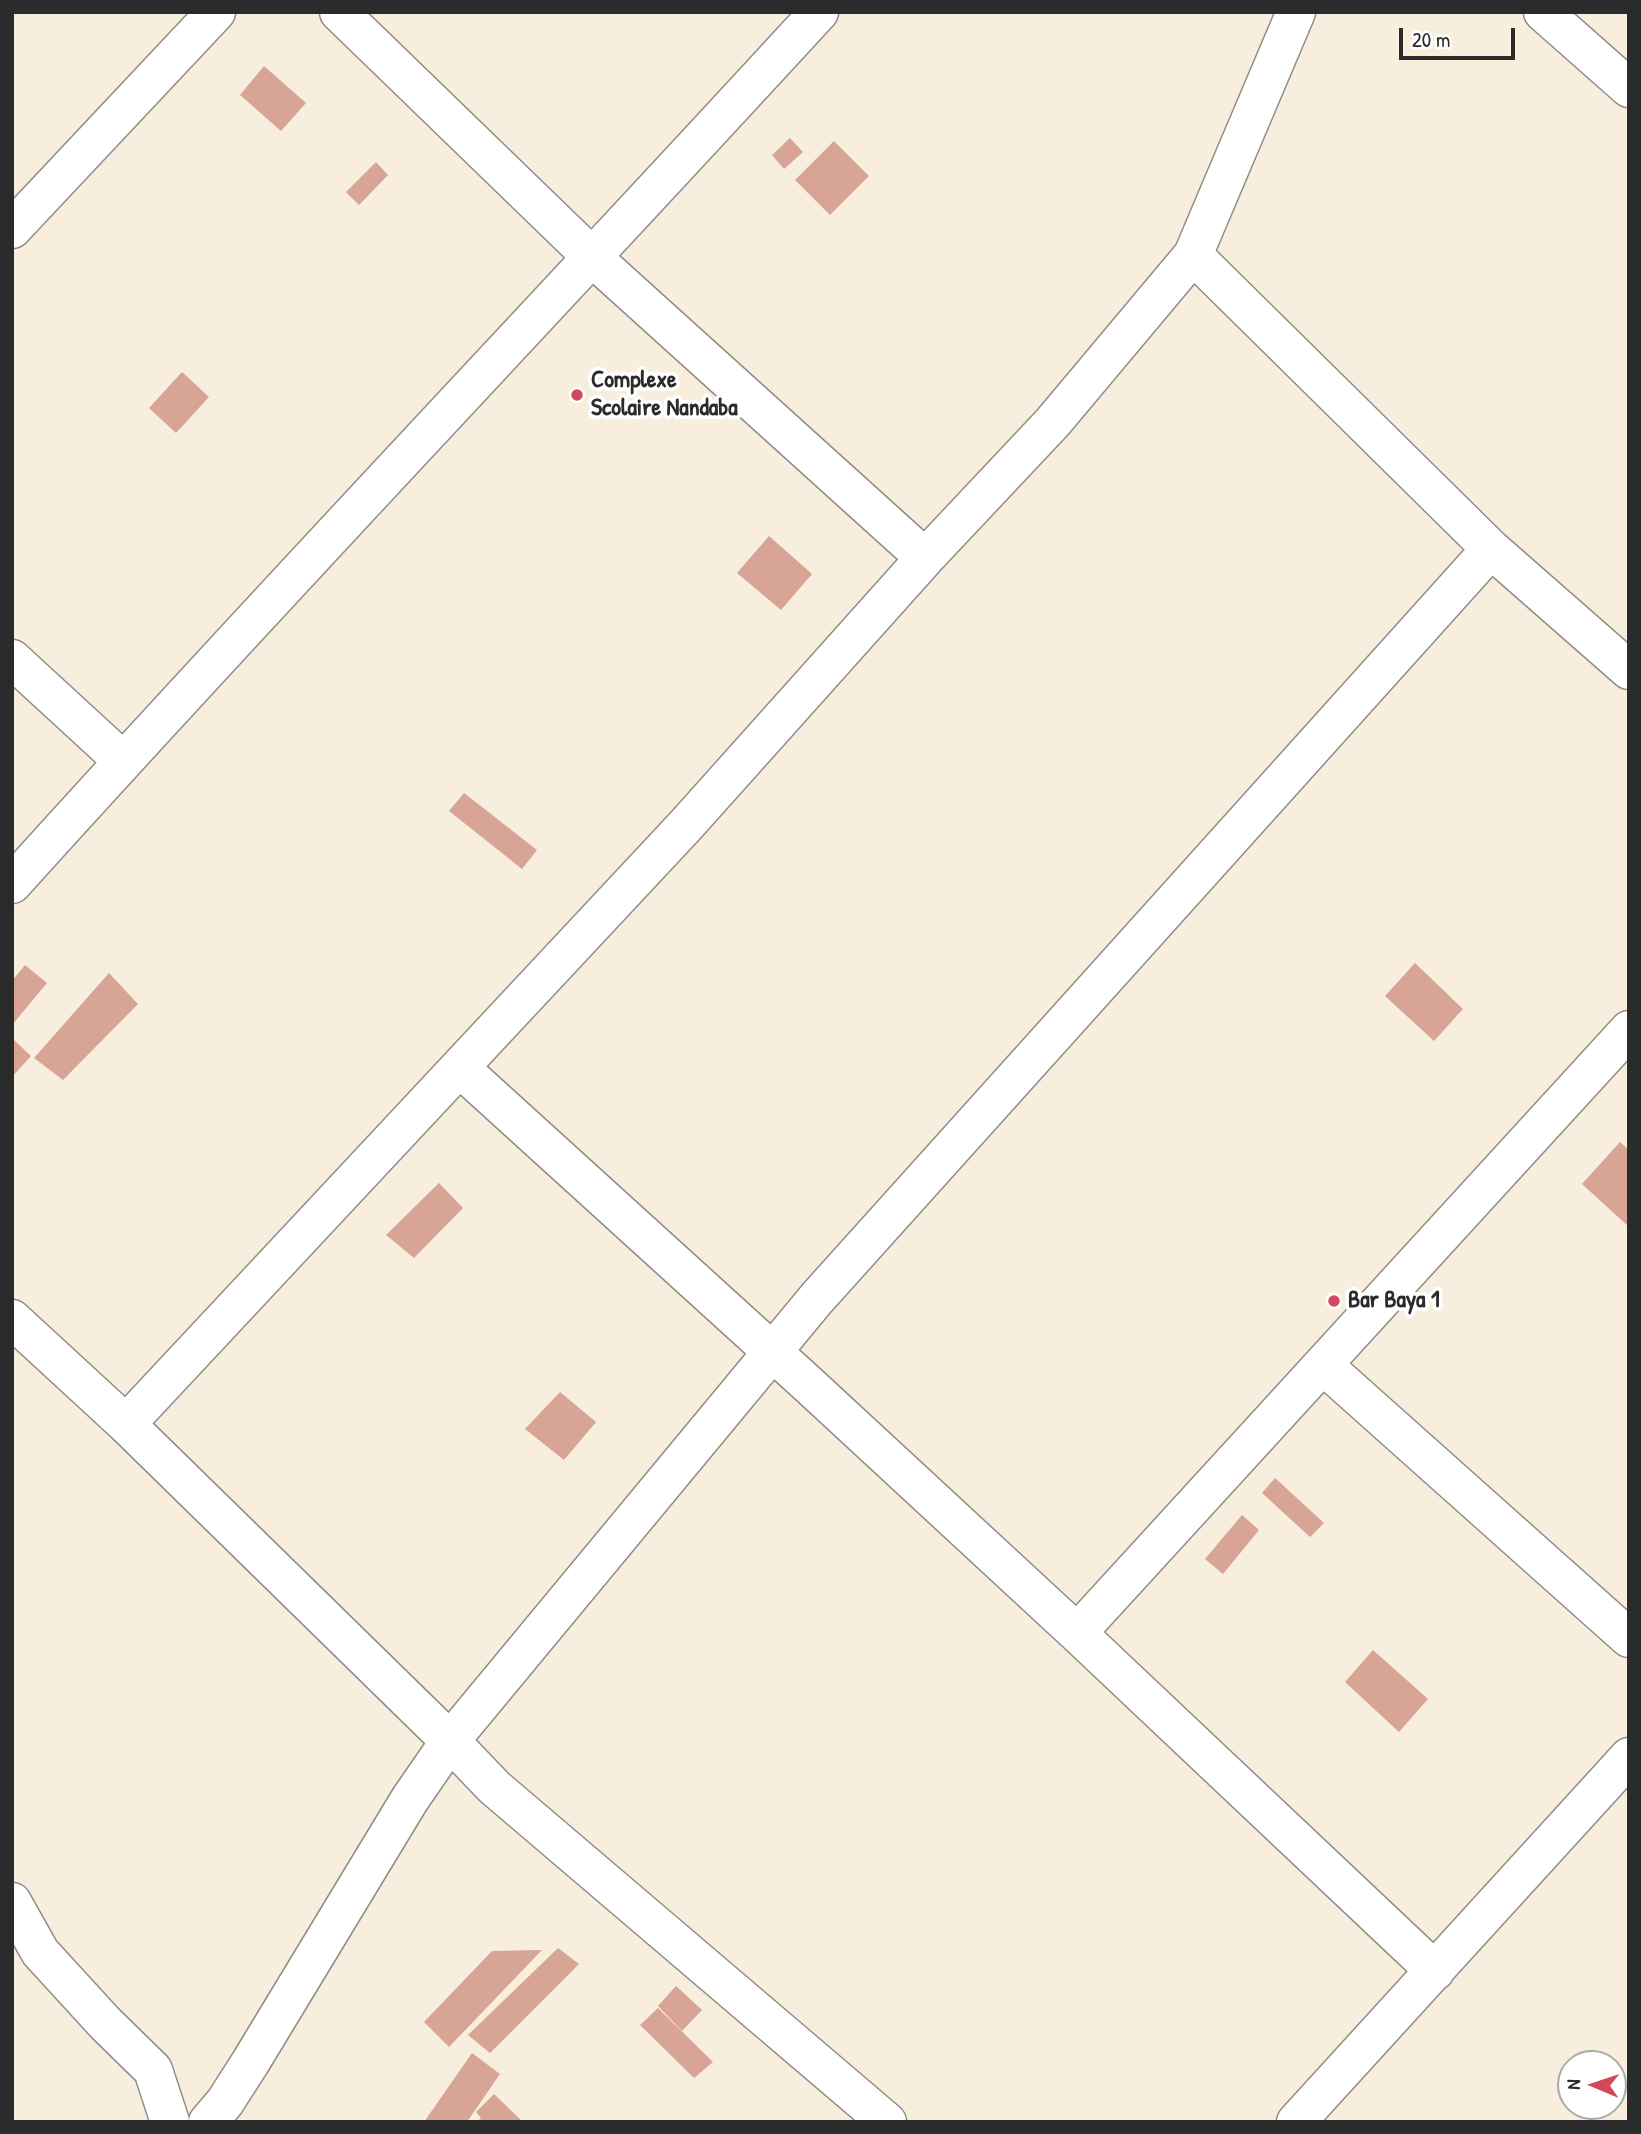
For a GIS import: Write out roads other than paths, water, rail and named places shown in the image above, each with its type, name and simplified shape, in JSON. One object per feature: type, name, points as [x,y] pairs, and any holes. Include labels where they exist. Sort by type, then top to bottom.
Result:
[{"type":"street","points":[[12,229],[216,12]]},
{"type":"street","points":[[339,12],[593,258],[925,558]]},
{"type":"street","points":[[12,884],[819,12]]},
{"type":"street","points":[[126,1424],[686,825],[925,558],[1053,422],[1194,254],[1296,12]]},
{"type":"street","points":[[1543,12],[1629,88]]},
{"type":"street","points":[[1194,254],[1491,549],[1629,670]]},
{"type":"street","points":[[226,2115],[250,2063],[410,1799],[450,1741],[817,1298],[1491,549]]},
{"type":"street","points":[[12,659],[123,761]]},
{"type":"street","points":[[1077,1633],[1629,1030]]},
{"type":"street","points":[[460,1068],[1077,1633],[1435,1971]]},
{"type":"street","points":[[12,1319],[126,1424],[494,1787],[887,2122]]},
{"type":"street","points":[[1323,1365],[1629,1638]]},
{"type":"street","points":[[1296,2122],[1629,1757]]},
{"type":"street","points":[[12,1902],[40,1952],[105,2023],[153,2070],[170,2122]]},
{"type":"place","name":"Complexe Scolaire Nandaba","points":[[577,395]]},
{"type":"place","name":"Bar Baya 1","points":[[1334,1301]]}]
